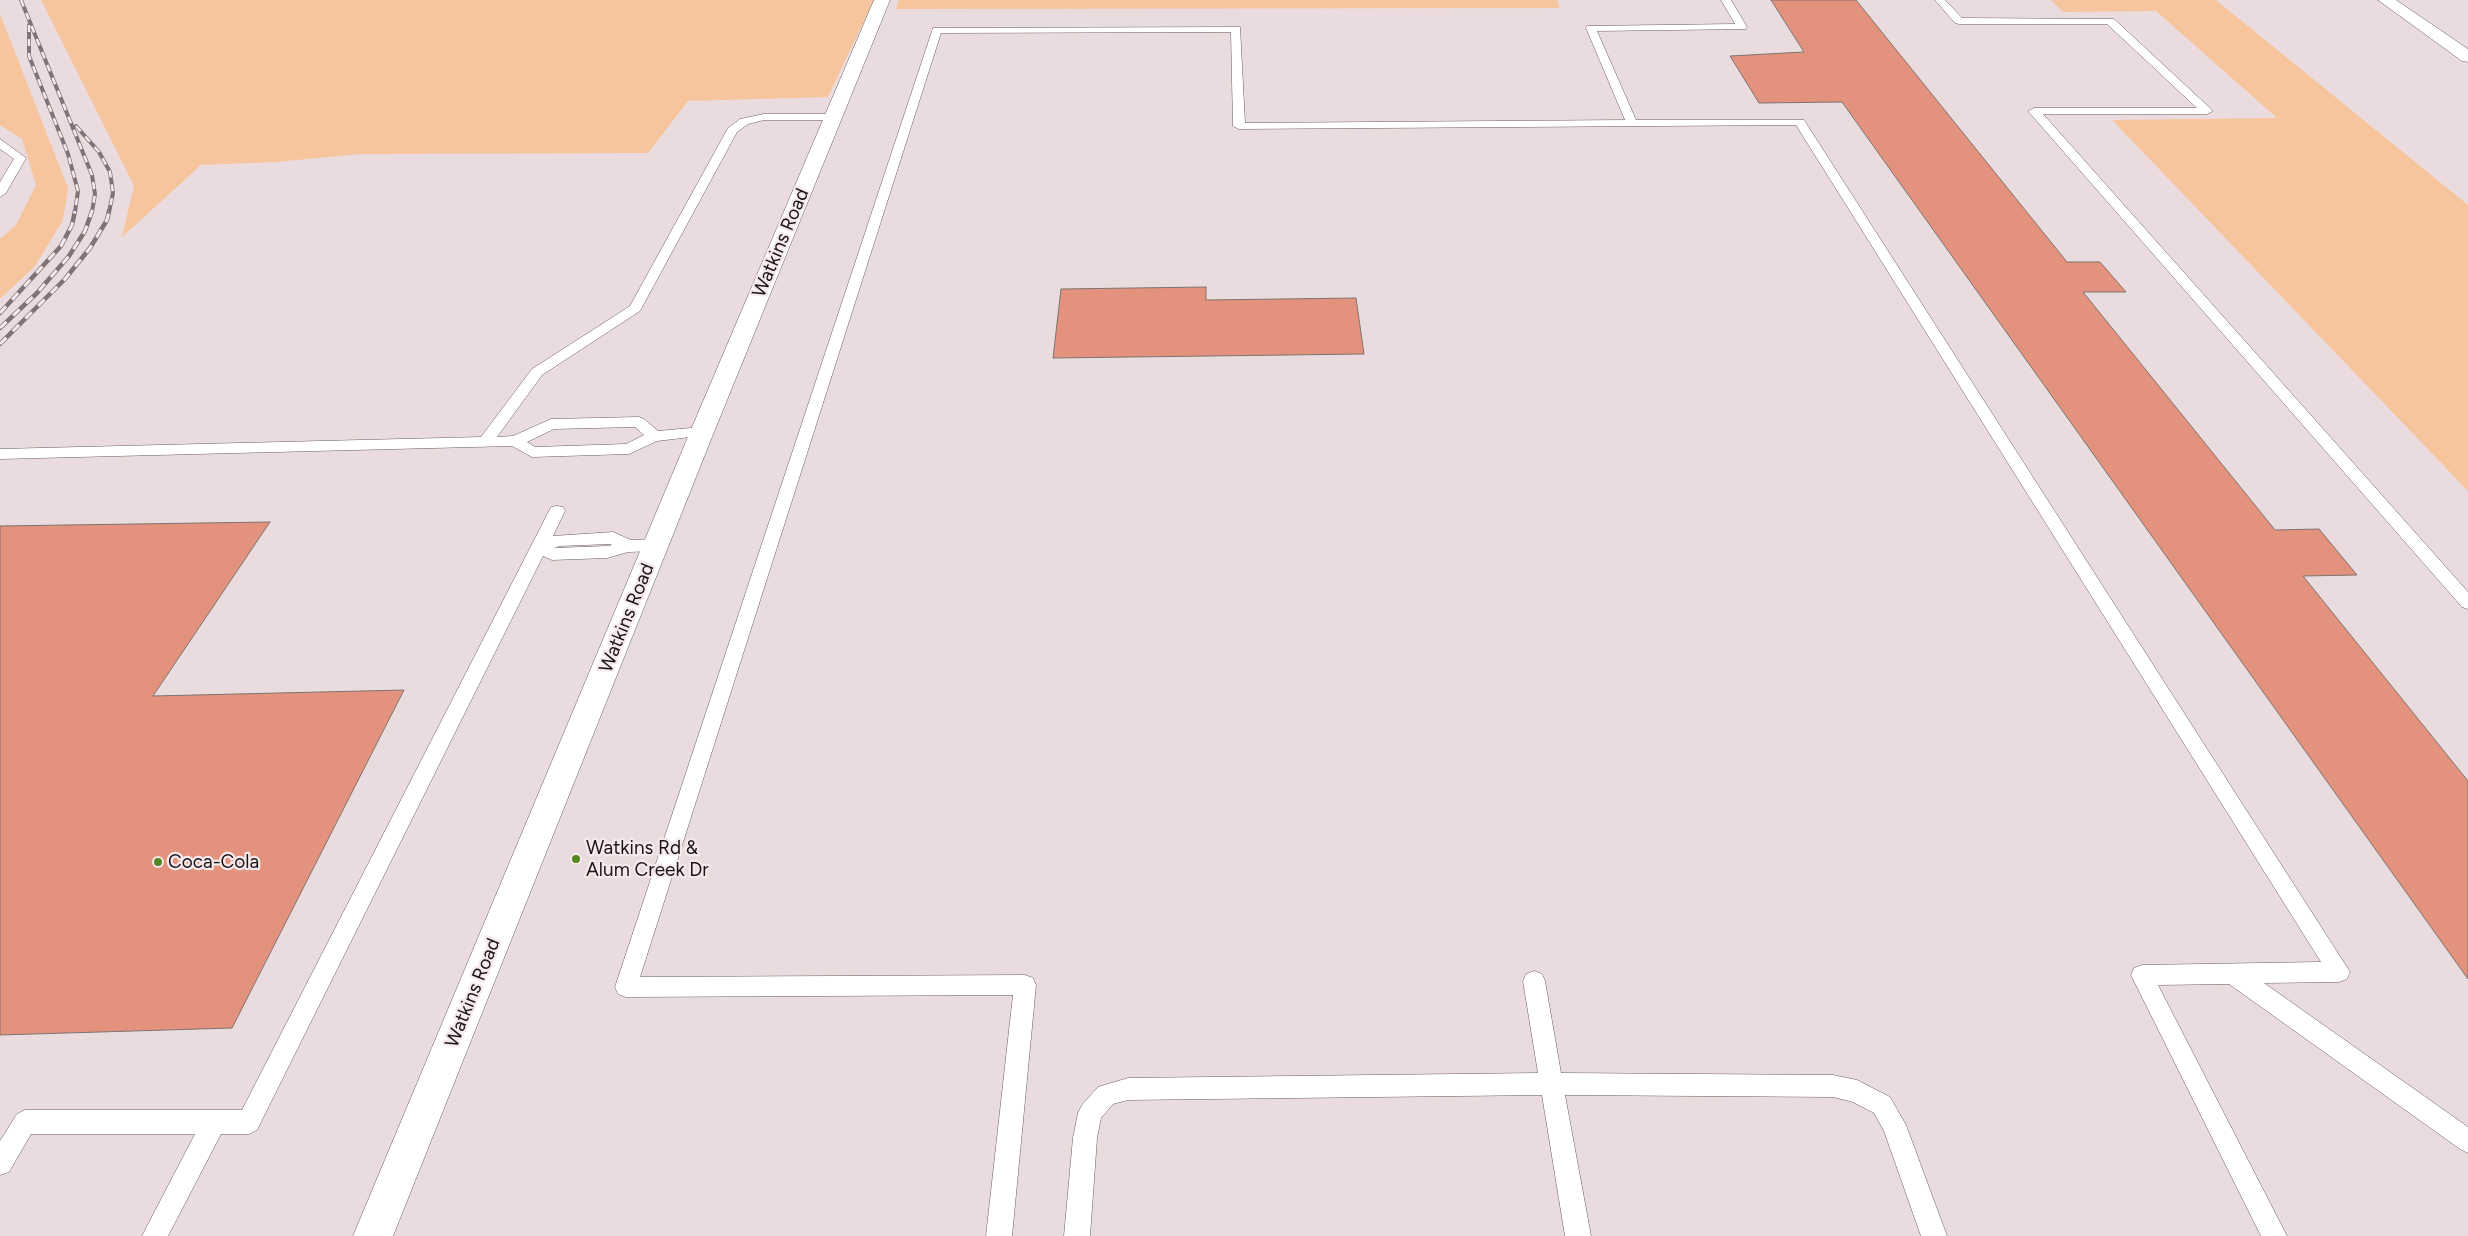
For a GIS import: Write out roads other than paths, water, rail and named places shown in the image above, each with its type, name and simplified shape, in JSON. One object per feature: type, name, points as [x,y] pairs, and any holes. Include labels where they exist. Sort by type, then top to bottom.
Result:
[{"type":"street","name":"Watkins Road","points":[[373,1236],[642,546],[702,432],[882,0]]},
{"type":"street","points":[[2386,0],[2468,57]]},
{"type":"lane","points":[[1632,123],[1591,28],[1742,27],[1726,0]]},
{"type":"lane","points":[[1940,0],[1958,21],[2110,21],[2208,111],[2034,111],[2468,603]]},
{"type":"lane","points":[[999,1236],[1026,985],[626,987],[937,30],[1236,29],[1239,126],[1800,122],[2339,972],[2142,975],[2274,1236]]},
{"type":"lane","points":[[486,441],[536,372],[635,308],[732,130],[744,121],[764,117],[833,117]]},
{"type":"lane","points":[[0,143],[20,158],[0,193]]},
{"type":"lane","points":[[0,454],[515,441],[552,424],[639,422],[654,436]]},
{"type":"lane","points":[[515,441],[532,452],[628,449],[654,436],[702,432]]},
{"type":"lane","points":[[0,1163],[25,1122],[249,1122],[557,511]]},
{"type":"lane","points":[[540,546],[552,554],[607,552],[642,546]]},
{"type":"lane","points":[[2234,974],[2468,1141]]},
{"type":"lane","points":[[1534,981],[1578,1236]]},
{"type":"lane","points":[[1076,1236],[1085,1138],[1090,1113],[1106,1095],[1128,1089],[1552,1084],[1833,1086],[1858,1091],[1882,1105],[1894,1125],[1934,1236]]},
{"type":"lane","points":[[155,1236],[214,1122]]},
{"type":"railway","points":[[21,0],[92,175],[95,194],[92,212]]},
{"type":"railway","points":[[29,25],[29,56],[68,154],[78,191],[75,212]]},
{"type":"railway","points":[[76,126],[99,152],[110,172],[113,193],[109,212]]},
{"type":"railway","points":[[0,313],[61,246],[72,225],[75,211]]},
{"type":"railway","points":[[0,328],[37,293],[69,256],[85,231],[92,211]]},
{"type":"railway","points":[[0,344],[65,279],[90,248],[107,220],[109,211]]},
{"type":"place","name":"Watkins Rd & Alum Creek Dr","points":[[576,859]]},
{"type":"place","name":"Coca-Cola","points":[[158,862]]}]
